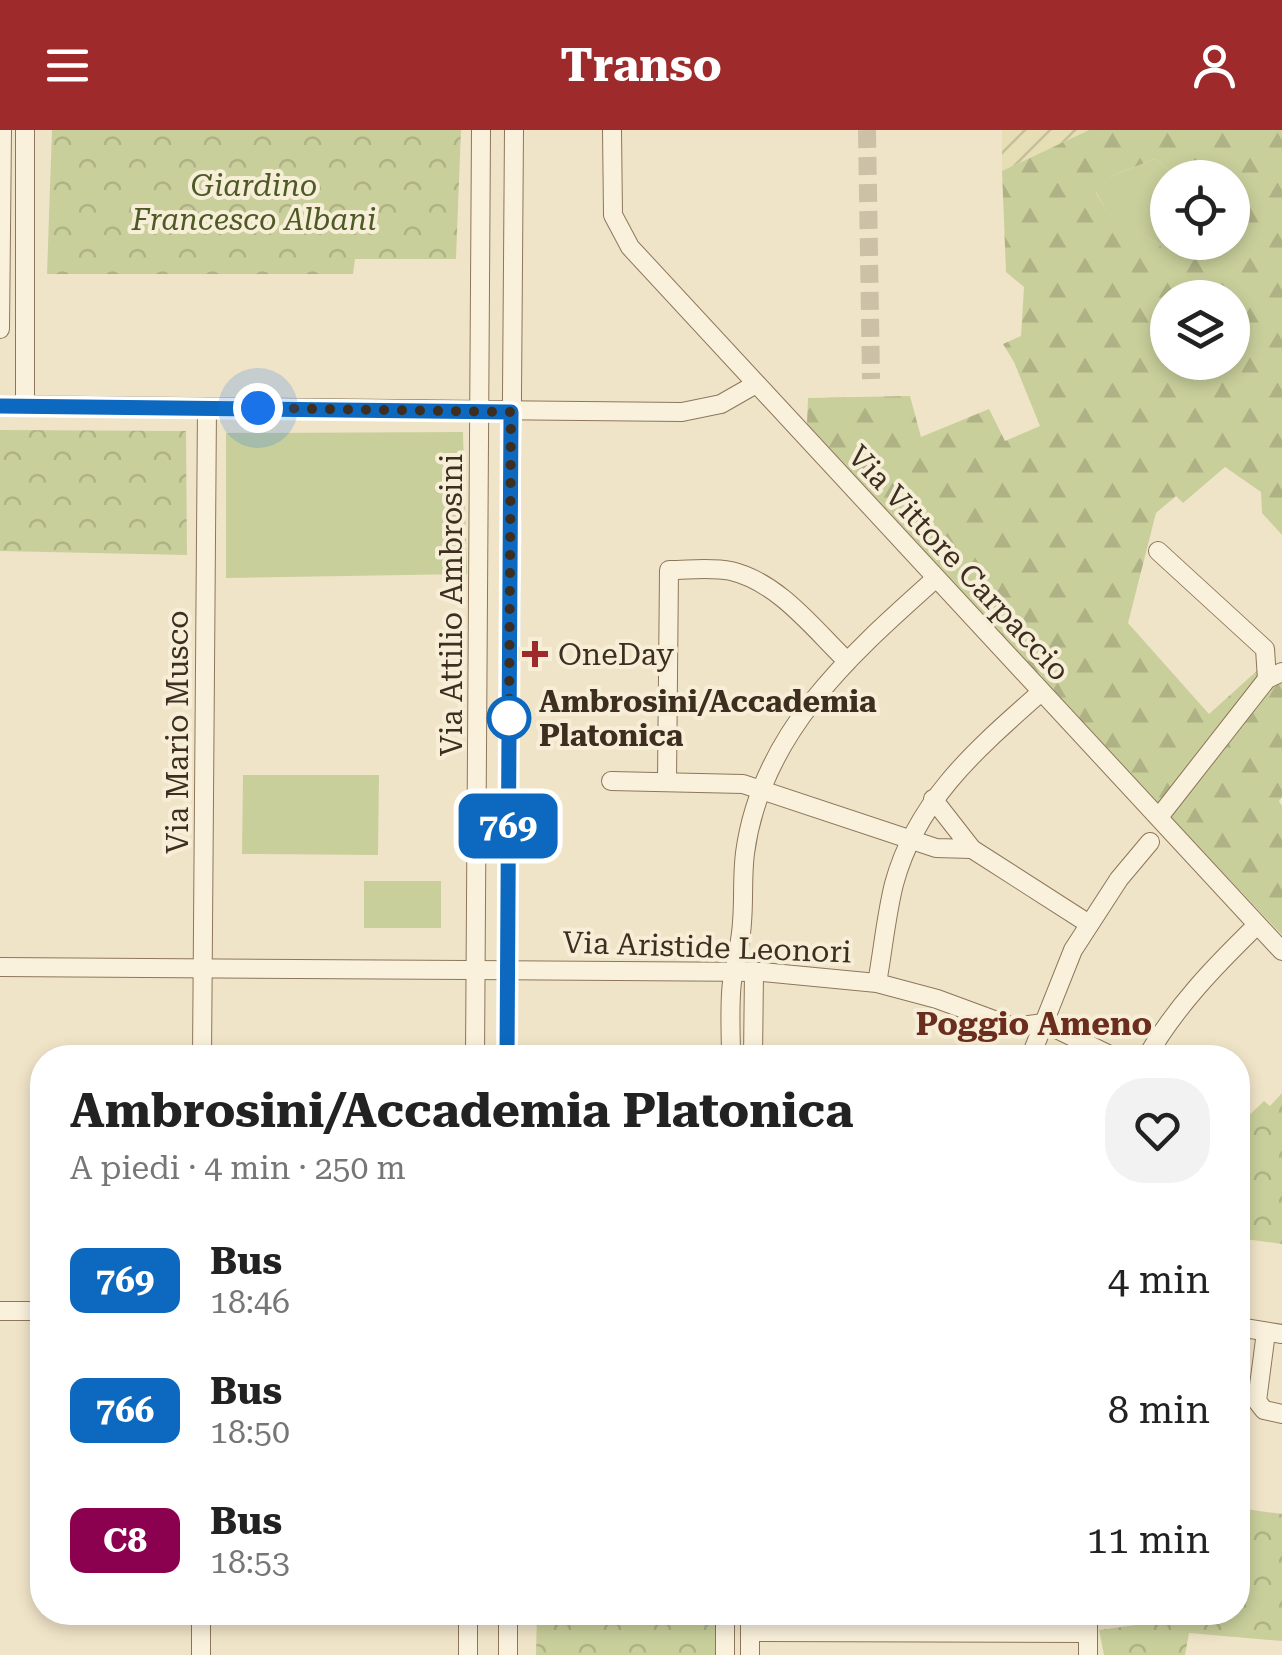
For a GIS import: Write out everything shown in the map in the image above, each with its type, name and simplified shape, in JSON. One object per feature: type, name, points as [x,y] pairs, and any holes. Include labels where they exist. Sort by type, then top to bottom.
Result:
[{"type":"street","name":"Via Attilio Ambrosini","points":[[475,1045],[481,130]]},
{"type":"street","name":"Via Attilio Ambrosini","points":[[507,1045],[514,130]]},
{"type":"street","name":"Via Vittore Carpaccio","points":[[612,130],[615,222],[630,247],[1282,951]]},
{"type":"street","points":[[0,329],[2,134],[25,133],[25,406]]},
{"type":"street","points":[[481,213],[513,211]]},
{"type":"street","points":[[0,406],[690,411],[727,401],[756,384]]},
{"type":"street","name":"Via Mario Musco","points":[[202,1045],[207,407]]},
{"type":"street","points":[[1158,550],[1265,649],[1274,676],[1160,817]]},
{"type":"street","points":[[667,780],[668,570],[717,569],[753,580],[777,593],[846,660]]},
{"type":"street","points":[[730,1045],[745,852],[762,788],[814,696],[846,660],[935,579]]},
{"type":"street","points":[[876,983],[894,886],[910,840],[933,799],[956,770],[1041,692]]},
{"type":"street","points":[[611,781],[743,784],[936,848],[972,849]]},
{"type":"street","points":[[933,799],[972,849],[1089,924]]},
{"type":"street","points":[[1035,1045],[1066,965],[1089,924],[1150,842]]},
{"type":"street","points":[[1155,1045],[1183,1002],[1258,925]]},
{"type":"street","name":"Via Aristide Leonori","points":[[0,967],[754,972],[876,983],[937,999],[1013,1027],[1044,1023]]},
{"type":"street","points":[[754,972],[754,1045]]},
{"type":"street","points":[[731,996],[754,996]]},
{"type":"street","points":[[1044,1023],[1089,1045]]},
{"type":"street","points":[[0,1311],[30,1311]]},
{"type":"street","points":[[1274,1333],[1257,1401],[1264,1410],[1282,1414]]},
{"type":"street","points":[[201,1625],[201,1655]]},
{"type":"street","points":[[468,1625],[468,1655]]},
{"type":"street","points":[[508,1625],[508,1655]]},
{"type":"street","points":[[725,1625],[725,1655]]},
{"type":"street","points":[[750,1625],[750,1655]]},
{"type":"street","points":[[1088,1625],[1088,1655]]},
{"type":"street","points":[[750,1632],[1088,1634]]},
{"type":"shaded area","points":[[1002,130],[1089,130],[1002,171]]},
{"type":"green space","name":"Giardino Francesco Albani","points":[[52,130],[461,130],[456,259],[355,259],[353,274],[47,274]]},
{"type":"green space","points":[[1089,130],[1282,130],[1282,535],[1262,513],[1261,492],[1225,467],[1183,503],[1176,496],[1156,513],[1128,623],[1209,714],[1260,668],[1263,678],[1161,806],[807,424],[808,398],[910,396],[921,437],[989,409],[1005,441],[1040,426],[1003,344],[1021,336],[1024,287],[1006,272],[1002,171]]},
{"type":"green space","points":[[1150,161],[1150,239],[1113,222],[1096,192],[1111,176]]},
{"type":"green space","points":[[0,430],[186,431],[187,555],[0,551]]},
{"type":"green space","points":[[463,432],[467,574],[226,578],[226,433]]},
{"type":"green space","points":[[1282,679],[1282,935],[1169,816],[1268,685]]},
{"type":"green space","points":[[243,775],[379,775],[378,855],[242,854]]},
{"type":"green space","points":[[364,881],[441,881],[441,928],[364,928]]},
{"type":"green space","points":[[1282,1093],[1282,1244],[1250,1240],[1250,1114],[1264,1101],[1270,1106]]},
{"type":"green space","points":[[1250,1510],[1282,1514],[1282,1641],[1189,1633],[1185,1655],[1104,1655],[1099,1630],[1136,1625],[1250,1625]]},
{"type":"green space","points":[[537,1625],[716,1625],[716,1655],[536,1655]]},
{"type":"tunnel","points":[[867,130],[871,379]]},
{"type":"bus line","name":"769","points":[[0,406],[511,412],[507,1045]]},
{"type":"place","name":"OneDay","points":[[535,654]]},
{"type":"place","name":"Ambrosini/Accademia Platonica","points":[[509,718]]},
{"type":"district","name":"Poggio Ameno","points":[[1034,1024]]},
{"type":"route","points":[[258,408],[511,412],[509,718]]}]
